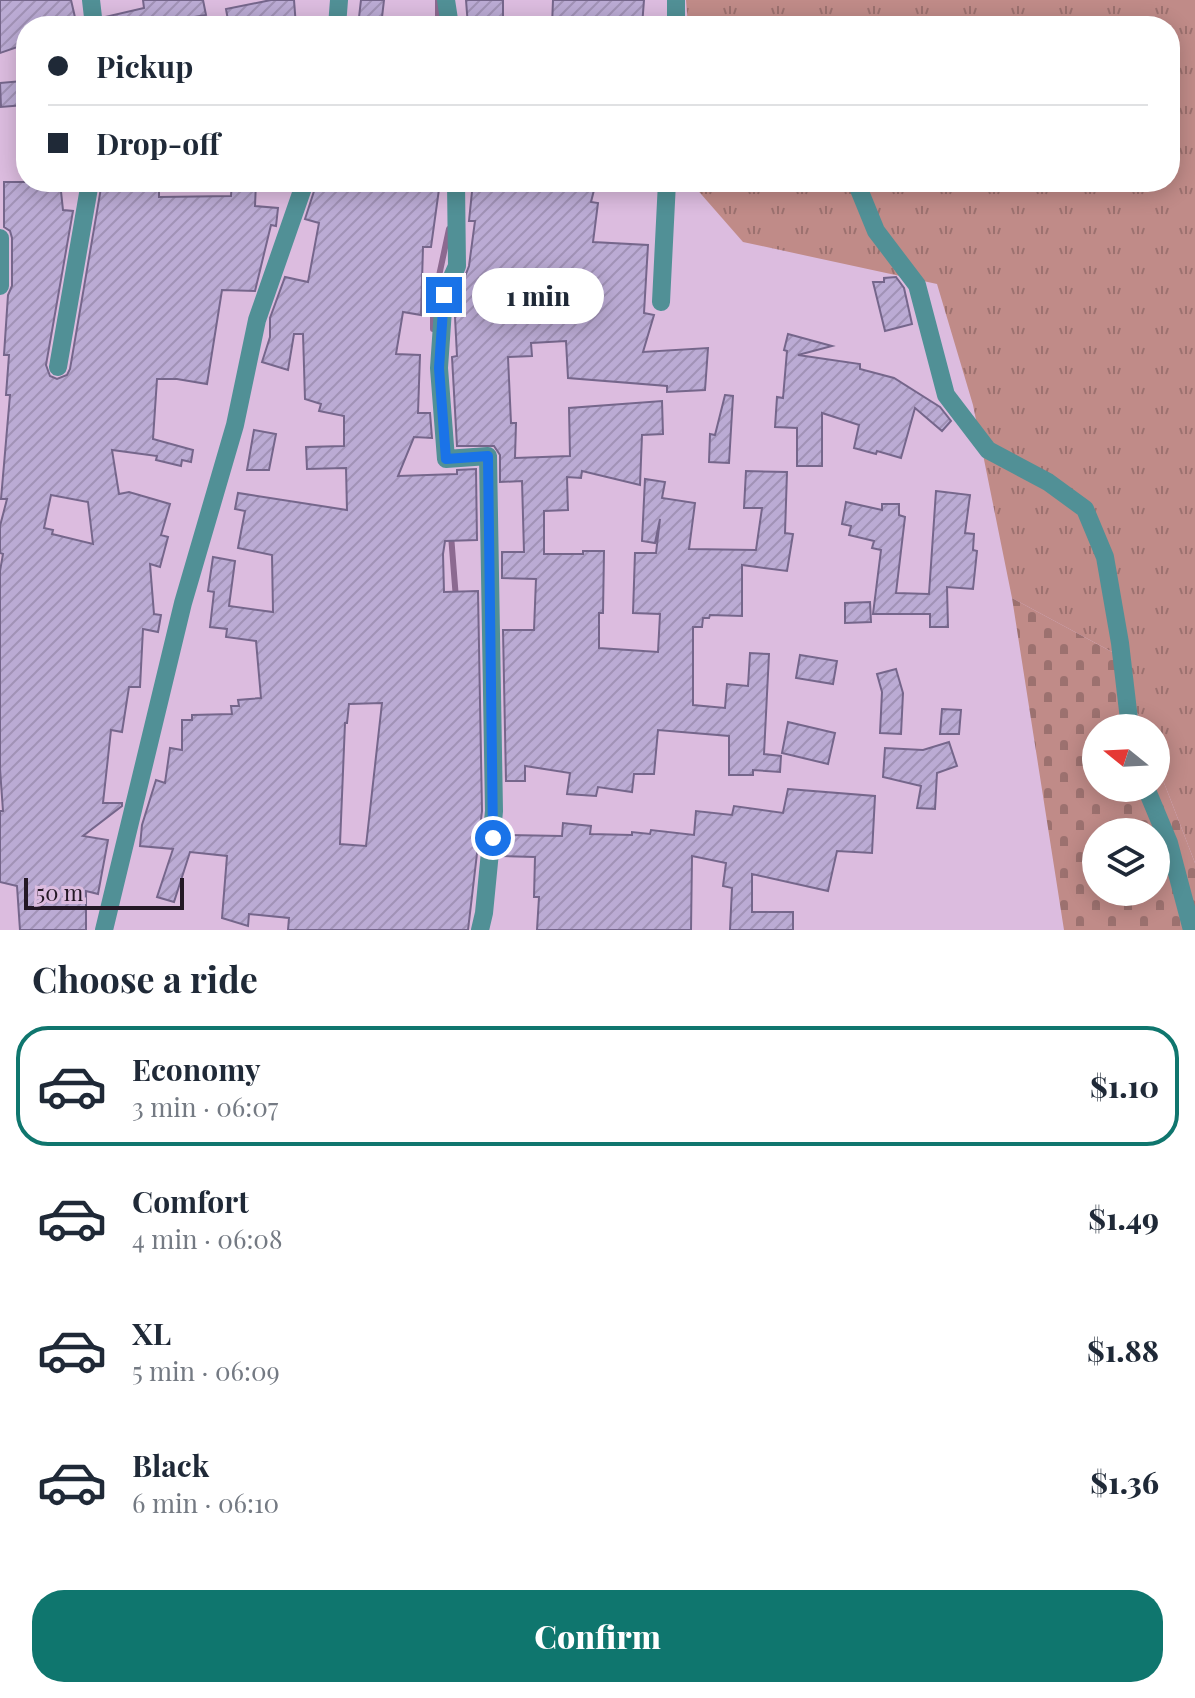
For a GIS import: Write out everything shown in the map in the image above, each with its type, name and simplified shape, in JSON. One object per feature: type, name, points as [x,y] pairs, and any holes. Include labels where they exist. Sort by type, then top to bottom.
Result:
[{"type":"street","points":[[58,367],[88,192]]},
{"type":"street","points":[[104,930],[183,603],[235,425],[257,320],[302,192]]},
{"type":"street","points":[[456,192],[457,266],[444,295],[439,368],[446,459],[488,456],[494,811],[480,930]]},
{"type":"street","points":[[661,302],[666,192]]},
{"type":"street","points":[[860,192],[876,231],[917,285],[946,395],[988,450],[1048,482],[1085,509],[1105,557],[1128,714]]},
{"type":"street","points":[[0,238],[0,286]]},
{"type":"street","points":[[1152,802],[1169,843],[1192,930]]},
{"type":"green space","points":[[686,0],[1195,0],[1195,863],[1170,798],[1170,714],[1138,714],[1114,653],[1012,598],[973,405],[937,284],[743,242],[699,192],[1180,192],[1180,16],[687,16]]},
{"type":"green space","points":[[1012,598],[1114,653],[1138,714],[1082,714],[1082,802],[1170,802],[1170,798],[1195,863],[1195,930],[1064,930]]},
{"type":"building","points":[[0,0],[71,0],[75,16],[16,16],[16,47],[0,53]]},
{"type":"building","points":[[143,0],[203,0],[206,15],[109,16],[144,8]]},
{"type":"building","points":[[271,0],[294,0],[295,16],[227,16],[226,9]]},
{"type":"building","points":[[361,0],[384,0],[382,16],[359,16]]},
{"type":"building","points":[[466,0],[503,0],[503,16],[467,16]]},
{"type":"building","points":[[553,0],[644,0],[643,16],[552,16]]},
{"type":"building","points":[[16,82],[16,106],[1,107],[0,83]]},
{"type":"building","points":[[4,182],[16,182],[16,192],[61,192],[63,210],[73,211],[46,365],[50,376],[57,379],[67,375],[70,369],[100,192],[159,192],[159,197],[231,196],[231,192],[256,192],[255,206],[278,208],[276,226],[271,225],[255,291],[222,290],[207,384],[157,379],[153,439],[193,450],[191,462],[182,460],[181,466],[156,460],[157,456],[112,450],[119,494],[129,492],[170,504],[161,535],[168,537],[160,567],[150,564],[154,614],[161,615],[158,632],[143,629],[140,687],[129,687],[122,732],[111,730],[103,803],[122,803],[122,806],[83,836],[108,840],[98,894],[86,891],[86,930],[20,930],[17,886],[0,882],[0,811],[3,811],[0,769],[0,571],[3,554],[0,553],[0,526],[7,499],[1,499],[10,395],[6,395],[9,355],[4,355],[8,295],[12,286],[10,231],[4,227]],"holes":[[[51,495],[88,502],[93,544],[52,534],[53,530],[44,528]]]},
{"type":"building","points":[[314,192],[439,192],[431,247],[423,247],[421,315],[403,312],[396,354],[420,355],[418,413],[430,413],[432,438],[414,437],[398,476],[457,474],[457,470],[476,469],[477,540],[445,541],[443,554],[444,592],[478,591],[482,811],[468,930],[288,930],[289,918],[249,914],[248,926],[222,918],[227,856],[190,852],[174,902],[157,897],[173,849],[140,846],[142,825],[156,780],[165,783],[170,748],[182,750],[182,720],[192,720],[192,715],[232,714],[231,706],[239,706],[238,700],[261,698],[256,641],[226,637],[227,629],[210,627],[214,592],[208,591],[213,557],[235,561],[229,606],[273,612],[272,555],[238,548],[245,511],[235,509],[238,493],[347,510],[346,468],[307,469],[306,447],[344,446],[344,416],[319,411],[321,404],[305,399],[303,334],[294,334],[288,370],[262,362],[270,337],[270,318],[285,277],[308,282],[319,223],[305,219]],"holes":[[[382,703],[366,846],[340,844],[345,723],[349,704]]]},
{"type":"building","points":[[472,192],[594,192],[591,202],[598,203],[593,242],[648,245],[644,313],[654,315],[643,352],[708,348],[705,390],[667,392],[667,386],[568,378],[566,341],[531,343],[532,356],[508,357],[511,423],[516,423],[515,458],[570,456],[569,408],[662,401],[663,434],[642,435],[640,485],[582,471],[581,478],[567,477],[568,510],[544,511],[544,554],[604,551],[599,648],[658,652],[660,614],[633,613],[635,553],[656,553],[660,519],[655,543],[642,541],[645,479],[665,482],[662,498],[695,503],[689,549],[756,550],[762,508],[744,508],[746,471],[787,472],[785,533],[793,534],[787,571],[742,565],[742,616],[710,615],[703,618],[702,627],[693,627],[693,705],[725,708],[727,684],[748,686],[750,653],[769,654],[764,754],[781,756],[780,772],[753,770],[753,775],[729,775],[729,736],[658,730],[654,774],[634,774],[632,792],[598,787],[596,796],[567,794],[570,773],[525,766],[525,781],[506,781],[503,630],[534,630],[536,579],[502,578],[502,552],[524,552],[522,481],[500,482],[500,455],[494,446],[457,446],[452,357],[457,356],[457,304],[465,304],[464,279],[469,266],[475,221],[469,221]]},
{"type":"building","points":[[896,277],[904,288],[912,324],[885,331],[873,282]]},
{"type":"building","points":[[788,334],[832,346],[798,355],[860,364],[860,369],[894,378],[940,407],[951,421],[942,431],[915,408],[901,458],[854,448],[859,425],[822,413],[822,466],[797,466],[797,428],[775,427],[777,397],[783,398],[787,351],[784,350]]},
{"type":"building","points":[[725,395],[733,396],[729,463],[709,462],[710,434],[715,435]]},
{"type":"building","points":[[254,430],[276,434],[269,470],[247,470]]},
{"type":"building","points":[[936,491],[970,495],[965,533],[974,534],[973,550],[977,551],[973,589],[947,587],[948,627],[930,627],[930,614],[873,614],[881,550],[872,548],[874,541],[849,535],[851,526],[842,524],[846,502],[882,510],[882,504],[899,504],[899,515],[905,517],[896,593],[929,594]]},
{"type":"building","points":[[870,602],[871,622],[845,623],[845,603]]},
{"type":"building","points":[[800,655],[837,661],[833,684],[796,678]]},
{"type":"building","points":[[896,669],[903,693],[901,734],[880,733],[882,692],[877,674]]},
{"type":"building","points":[[942,709],[961,710],[959,734],[940,734]]},
{"type":"building","points":[[788,722],[835,733],[828,764],[782,753]]},
{"type":"building","points":[[949,742],[957,766],[937,773],[935,809],[917,808],[921,786],[883,777],[885,748],[923,750]]},
{"type":"building","points":[[788,789],[875,796],[872,853],[837,851],[828,891],[752,874],[752,912],[793,912],[793,930],[730,930],[732,888],[723,886],[726,863],[692,856],[691,930],[537,930],[539,897],[534,897],[535,857],[502,856],[504,835],[562,836],[563,823],[591,826],[590,834],[650,834],[651,830],[694,835],[696,811],[732,815],[734,806],[783,813]]},
{"type":"waterway","points":[[438,0],[438,16]]},
{"type":"waterway","points":[[433,329],[433,304],[449,229]]},
{"type":"waterway","points":[[451,535],[456,599]]},
{"type":"route","points":[[444,295],[439,368],[446,459],[488,456],[493,838]]}]
